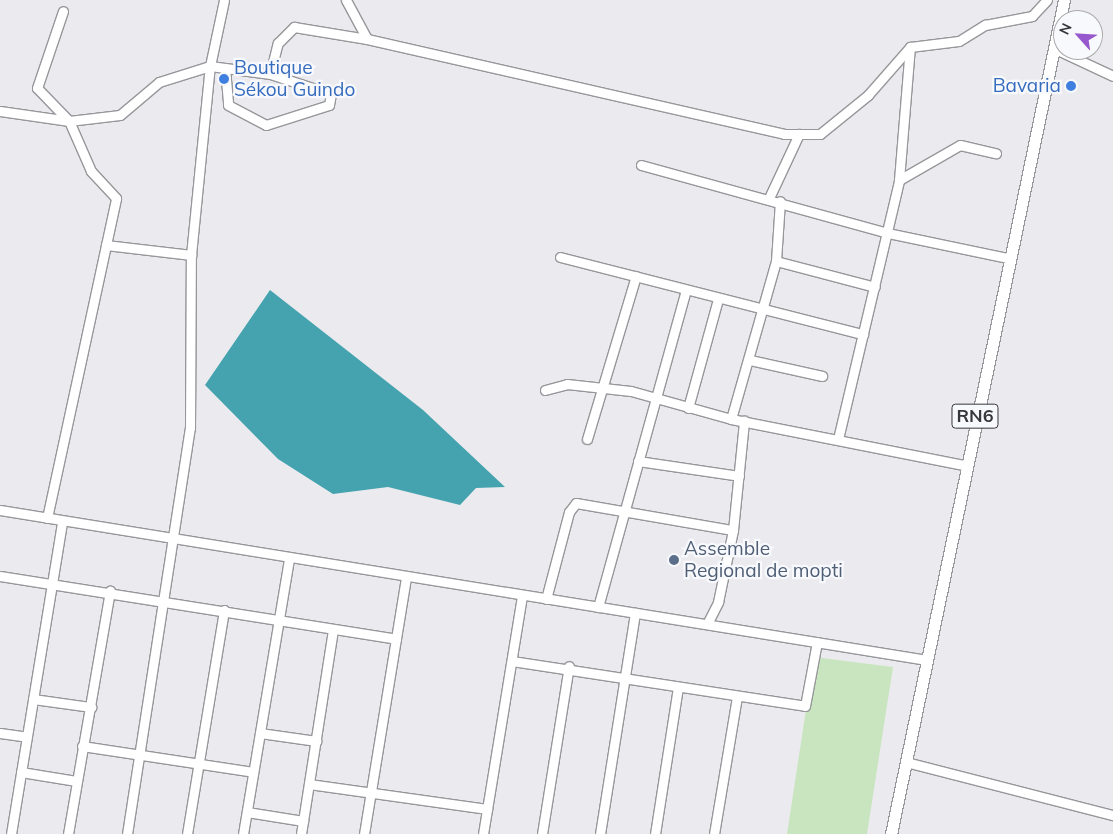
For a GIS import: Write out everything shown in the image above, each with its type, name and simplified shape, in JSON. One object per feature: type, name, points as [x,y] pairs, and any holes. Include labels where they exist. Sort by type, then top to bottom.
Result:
[{"type":"main road","name":"RN6","points":[[891,834],[927,660],[964,465],[1053,48]]},
{"type":"street","points":[[127,834],[166,600],[190,428],[191,255],[210,66],[224,0]]},
{"type":"street","points":[[346,0],[367,40]]},
{"type":"street","points":[[270,74],[278,43],[294,27],[367,40],[784,134],[820,134],[868,95],[910,47],[959,41],[985,25],[1032,16],[1047,0]]},
{"type":"street","points":[[47,518],[116,198],[90,171],[69,121],[37,88],[63,12]]},
{"type":"street","points":[[838,438],[899,180],[910,47]]},
{"type":"street","points":[[1079,60],[1113,76]]},
{"type":"street","points":[[0,111],[69,121],[120,115],[159,82],[210,66],[225,68],[270,74],[331,94],[329,105],[266,125],[228,105],[225,68]]},
{"type":"street","points":[[769,198],[799,134]]},
{"type":"street","points":[[899,180],[960,145],[996,153]]},
{"type":"street","points":[[641,166],[769,198],[888,232],[1008,258]]},
{"type":"street","points":[[731,419],[750,360],[761,310],[776,261],[780,201]]},
{"type":"street","points":[[106,245],[191,255]]},
{"type":"street","points":[[560,257],[761,310],[863,334]]},
{"type":"street","points":[[776,261],[875,287]]},
{"type":"street","points":[[587,439],[636,276]]},
{"type":"street","points":[[598,607],[686,290]]},
{"type":"street","points":[[688,408],[718,299]]},
{"type":"street","points":[[750,360],[822,376]]},
{"type":"street","points":[[545,390],[567,384],[602,389],[656,399],[731,419],[838,438],[964,465]]},
{"type":"street","points":[[708,624],[718,602],[732,530],[744,421]]},
{"type":"street","points":[[638,461],[739,476]]},
{"type":"street","points":[[546,599],[572,508],[582,502],[732,530]]},
{"type":"street","points":[[0,510],[175,540],[927,660]]},
{"type":"street","points":[[11,834],[62,521]]},
{"type":"street","points":[[243,834],[289,558]]},
{"type":"street","points":[[0,576],[51,585],[110,591],[396,639]]},
{"type":"street","points":[[364,834],[406,577]]},
{"type":"street","points":[[68,834],[110,591]]},
{"type":"street","points":[[483,834],[522,595]]},
{"type":"street","points":[[187,834],[224,610]]},
{"type":"street","points":[[600,834],[635,613]]},
{"type":"street","points":[[301,834],[333,629]]},
{"type":"street","points":[[512,661],[570,666],[678,687],[805,706],[817,642]]},
{"type":"street","points":[[542,834],[570,666]]},
{"type":"street","points":[[655,834],[678,687]]},
{"type":"street","points":[[714,834],[737,696]]},
{"type":"street","points":[[33,699],[91,707]]},
{"type":"street","points":[[0,732],[27,737]]},
{"type":"street","points":[[260,734],[316,741]]},
{"type":"street","points":[[82,746],[253,772]]},
{"type":"street","points":[[906,762],[1113,815]]},
{"type":"street","points":[[21,772],[76,781]]},
{"type":"street","points":[[309,784],[487,809]]},
{"type":"street","points":[[247,812],[303,821]]},
{"type":"green space","points":[[814,657],[893,667],[867,834],[787,834]]},
{"type":"water","points":[[270,290],[423,410],[505,487],[476,488],[460,505],[388,487],[333,494],[278,459],[205,385]]},
{"type":"place","name":"Boutique Sékou Guindo","points":[[224,79]]},
{"type":"place","name":"Bavaria","points":[[1071,86]]},
{"type":"place","name":"Assemble Regional de mopti","points":[[674,560]]}]
